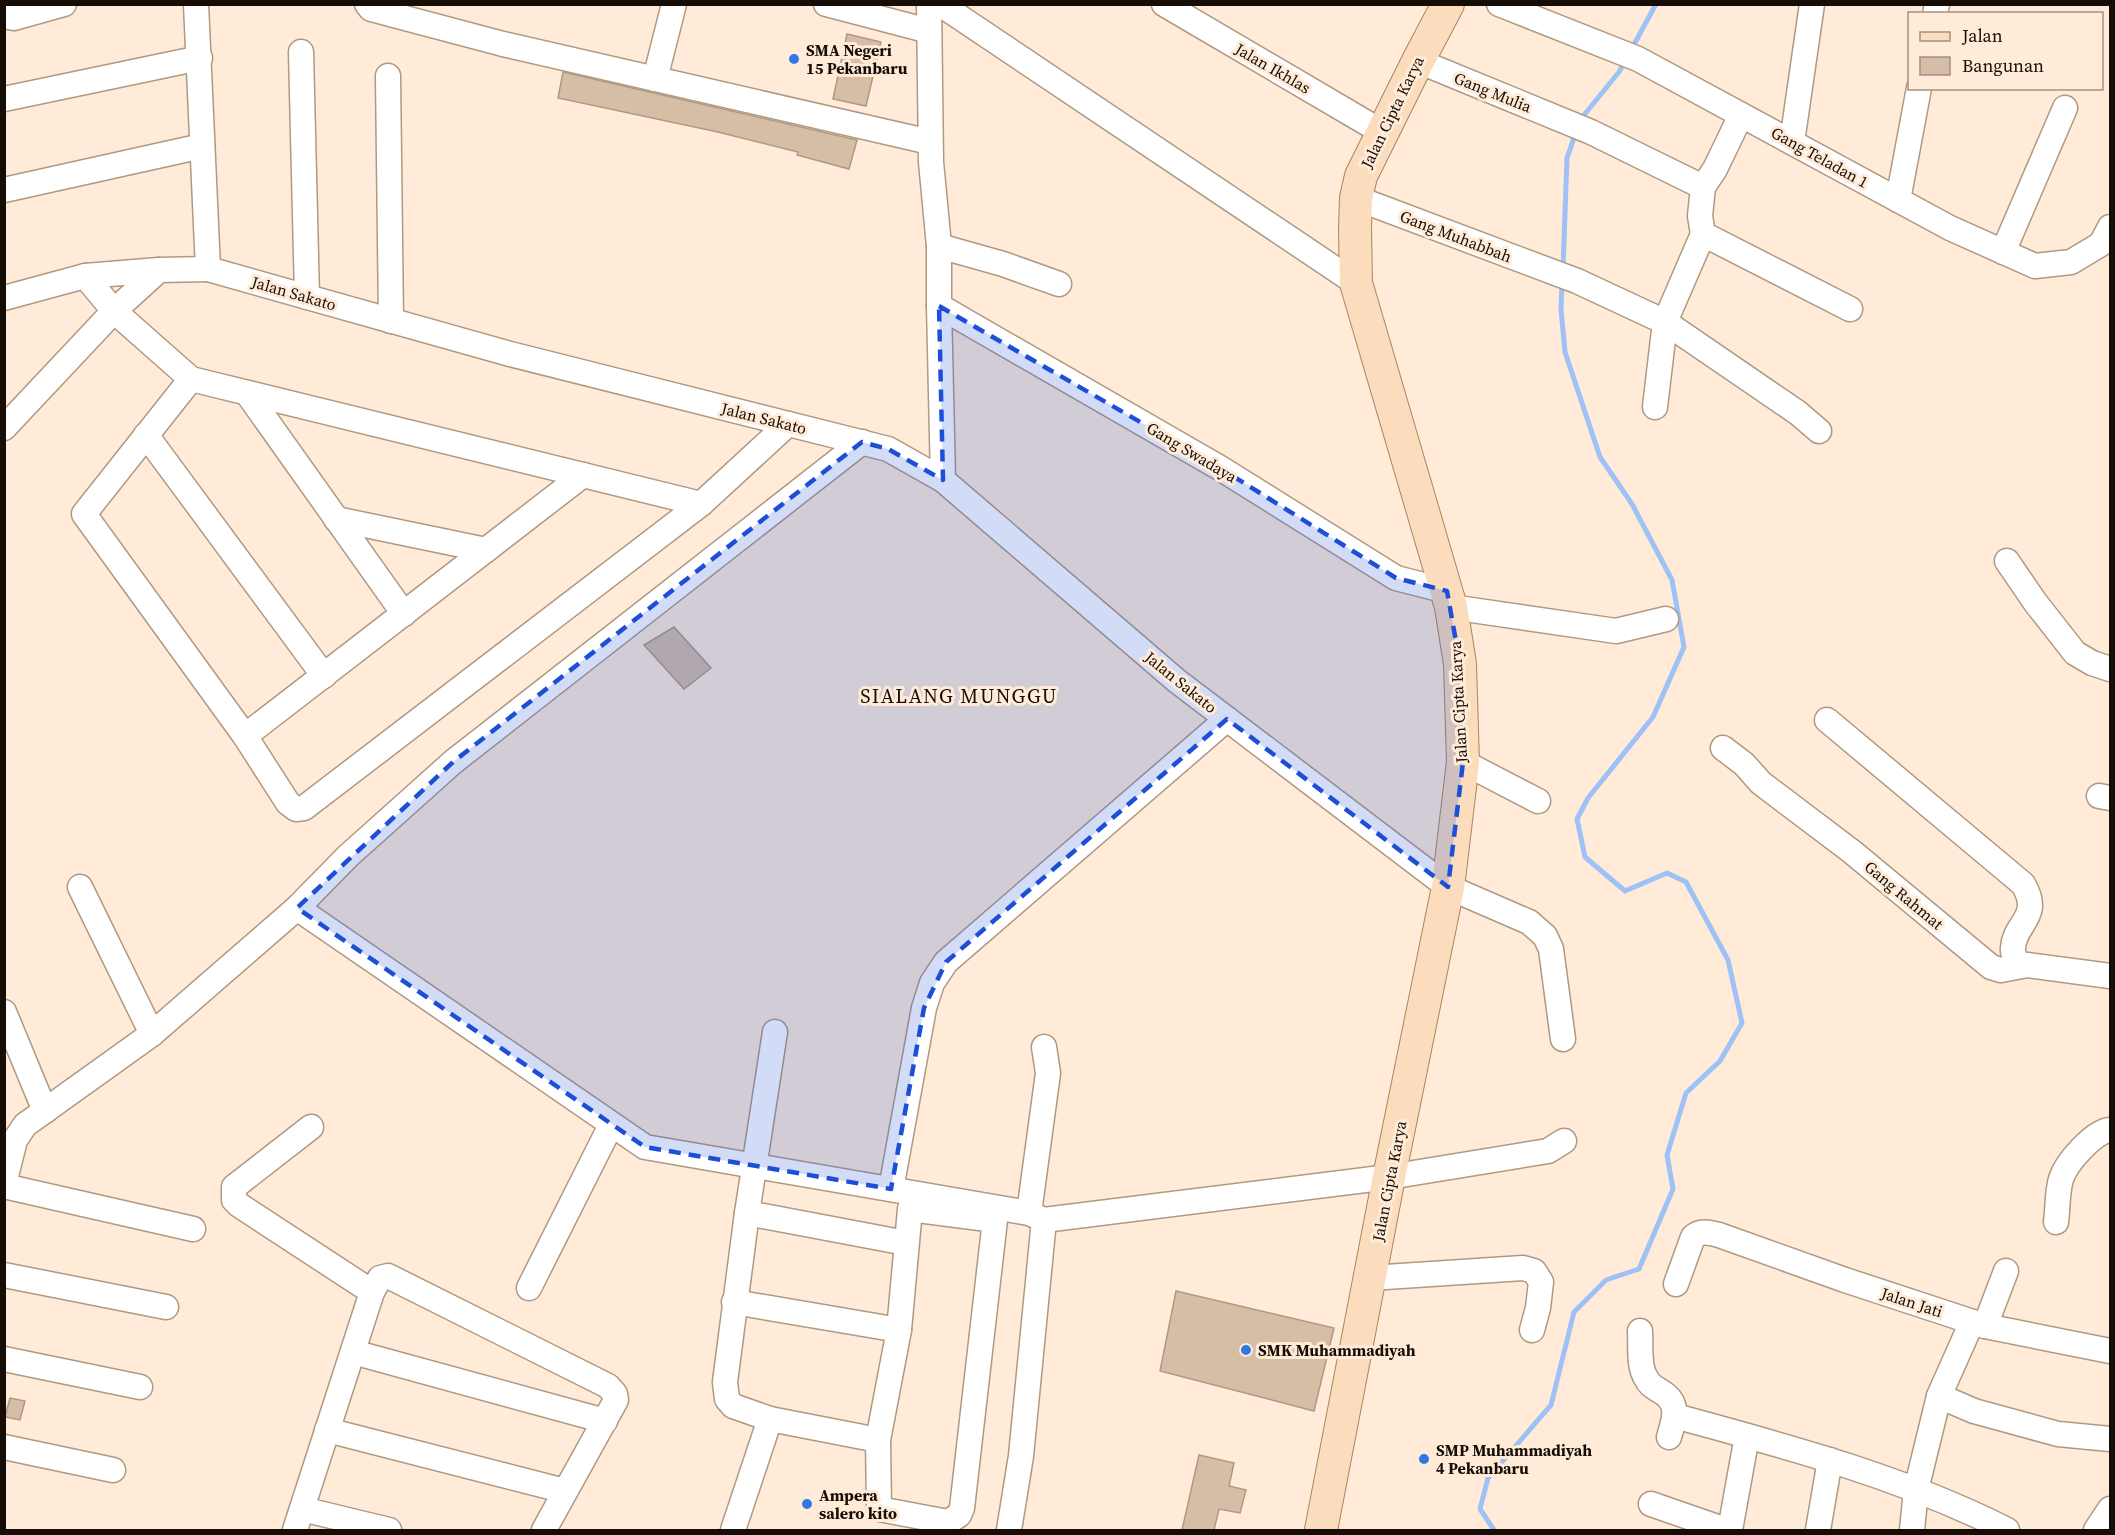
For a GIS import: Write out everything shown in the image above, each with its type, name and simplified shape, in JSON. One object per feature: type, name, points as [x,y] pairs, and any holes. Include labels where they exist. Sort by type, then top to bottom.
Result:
[{"type":"main road","name":"Jalan Cipta Karya","points":[[1321,1530],[1448,887],[1463,762],[1460,664],[1449,599],[1356,283],[1356,198],[1361,176],[1448,4]]},
{"type":"street","points":[[4,16],[15,18],[64,4]]},
{"type":"street","points":[[196,4],[208,269]]},
{"type":"street","points":[[367,4],[371,9],[503,44],[930,142]]},
{"type":"street","points":[[655,79],[674,4]]},
{"type":"street","points":[[826,4],[929,31]]},
{"type":"street","points":[[929,4],[930,162],[939,246],[943,480]]},
{"type":"street","points":[[940,4],[1356,283]]},
{"type":"street","name":"Jalan Ikhlas","points":[[1164,4],[1382,132]]},
{"type":"street","name":"Gang Teladan 1","points":[[1499,4],[1628,55],[1950,228],[2035,266],[2071,262],[2107,240]]},
{"type":"street","points":[[1792,142],[1812,4]]},
{"type":"street","points":[[301,52],[307,297]]},
{"type":"street","points":[[4,99],[200,58]]},
{"type":"street","name":"Gang Mulia","points":[[1418,61],[1591,132],[1703,187]]},
{"type":"street","points":[[388,76],[391,321]]},
{"type":"street","points":[[1898,200],[1919,90]]},
{"type":"street","points":[[2003,252],[2065,108]]},
{"type":"street","points":[[1655,407],[1665,322],[1704,234],[1700,216],[1703,187],[1715,169],[1741,115]]},
{"type":"street","points":[[4,190],[202,146]]},
{"type":"street","name":"Gang Muhabbah","points":[[1356,198],[1566,278],[1665,322],[1798,413],[1819,431]]},
{"type":"street","points":[[1704,234],[1850,309]]},
{"type":"street","points":[[939,246],[1003,264],[1059,284]]},
{"type":"street","name":"Jalan Sakato","points":[[4,298],[85,276],[208,269],[510,354],[888,449],[943,480],[1177,681],[1448,887],[1529,922],[1545,936],[1551,949],[1563,1039]]},
{"type":"street","points":[[4,428],[114,311],[159,270]]},
{"type":"street","points":[[85,276],[114,311],[191,379],[701,504]]},
{"type":"street","name":"Gang Swadaya","points":[[939,306],[1220,468],[1395,578],[1449,599],[1616,631],[1666,619]]},
{"type":"street","points":[[191,379],[84,514],[245,736],[288,803],[296,809],[304,808],[701,504],[788,424]]},
{"type":"street","points":[[247,393],[404,614]]},
{"type":"street","points":[[146,435],[324,676]]},
{"type":"street","points":[[193,1229],[4,1185],[15,1140],[25,1125],[152,1034],[297,908],[348,856],[453,762],[862,442]]},
{"type":"street","points":[[245,736],[583,475]]},
{"type":"street","points":[[336,519],[486,550]]},
{"type":"street","points":[[2007,561],[2035,602],[2075,653],[2092,663],[2110,669]]},
{"type":"street","points":[[891,1189],[924,1008],[932,983],[946,962],[1227,719]]},
{"type":"street","points":[[1827,720],[2023,884],[2028,892],[2030,906],[2013,948],[2020,966]]},
{"type":"street","name":"Gang Rahmat","points":[[1723,748],[1744,764],[1761,783],[1851,851],[1991,968],[2001,970],[2020,966],[2110,976]]},
{"type":"street","points":[[1463,762],[1538,801]]},
{"type":"street","points":[[80,887],[152,1034]]},
{"type":"street","points":[[297,908],[645,1147],[891,1189],[1037,1217],[1389,1177],[1548,1151],[1564,1141]]},
{"type":"street","points":[[4,1012],[45,1111]]},
{"type":"street","points":[[776,1032],[734,1302],[724,1382],[727,1399],[733,1406],[770,1419],[878,1440]]},
{"type":"street","points":[[1009,1530],[1021,1456],[1048,1072],[1044,1047]]},
{"type":"street","points":[[529,1288],[611,1125]]},
{"type":"street","points":[[311,1127],[234,1187],[234,1200],[372,1292]]},
{"type":"street","points":[[2056,1222],[2061,1178],[2076,1154],[2102,1130],[2110,1130]]},
{"type":"street","points":[[910,1209],[995,1220],[962,1508],[959,1515],[948,1522],[879,1509],[878,1440],[899,1330],[906,1243],[910,1209]]},
{"type":"street","points":[[747,1213],[906,1243]]},
{"type":"street","name":"Jalan Jati","points":[[1677,1284],[1693,1237],[1697,1233],[1706,1232],[1979,1324],[2110,1351]]},
{"type":"street","points":[[1370,1278],[1523,1268],[1534,1271],[1542,1282],[1532,1330]]},
{"type":"street","points":[[1912,1530],[1916,1490],[1939,1396],[2006,1270]]},
{"type":"street","points":[[4,1275],[166,1307]]},
{"type":"street","points":[[389,1530],[298,1520],[372,1292],[380,1278],[388,1276],[608,1386],[615,1394],[616,1400],[544,1530]]},
{"type":"street","points":[[734,1302],[899,1330]]},
{"type":"street","points":[[1640,1330],[1642,1369],[1645,1378],[1652,1386],[1667,1395],[1673,1403],[1672,1426],[1748,1436],[1830,1460],[1916,1490],[1968,1511],[2004,1530]]},
{"type":"street","points":[[352,1352],[605,1421]]},
{"type":"street","points":[[4,1359],[140,1387]]},
{"type":"street","points":[[1939,1396],[1974,1411],[2058,1434],[2110,1439]]},
{"type":"street","points":[[733,1530],[770,1419]]},
{"type":"street","points":[[327,1430],[566,1491]]},
{"type":"street","points":[[1651,1504],[1728,1530],[1748,1436]]},
{"type":"street","points":[[4,1448],[113,1470]]},
{"type":"street","points":[[1818,1530],[1830,1460]]},
{"type":"street","points":[[2096,1530],[2110,1509]]},
{"type":"highlighted area","points":[[939,306],[1220,468],[1396,578],[1447,591],[1460,664],[1463,762],[1448,887],[1227,719],[946,962],[924,1008],[891,1189],[645,1147],[297,908],[453,762],[862,442],[888,449],[943,480]]},
{"type":"building","points":[[847,34],[881,42],[866,106],[833,99]]},
{"type":"building","points":[[563,72],[857,140],[849,169],[797,155],[798,152],[718,132],[558,98]]},
{"type":"building","points":[[674,627],[711,668],[684,689],[644,645]]},
{"type":"building","name":"SMK Muhammadiyah","points":[[1176,1291],[1334,1328],[1314,1411],[1160,1371]]},
{"type":"building","points":[[10,1398],[25,1401],[20,1420],[5,1417]]},
{"type":"building","points":[[1199,1455],[1234,1463],[1229,1486],[1246,1490],[1240,1513],[1219,1509],[1214,1530],[1182,1530]]},
{"type":"waterway","points":[[1631,50],[1656,4]]},
{"type":"waterway","points":[[1580,120],[1619,72],[1625,61]]},
{"type":"waterway","points":[[1563,268],[1567,158],[1576,132]]},
{"type":"waterway","points":[[1494,1530],[1480,1509],[1488,1478],[1551,1405],[1574,1312],[1606,1280],[1639,1269],[1673,1189],[1667,1155],[1686,1093],[1720,1061],[1742,1023],[1728,960],[1686,882],[1667,873],[1625,891],[1585,857],[1577,819],[1588,798],[1653,717],[1684,647],[1672,580],[1632,504],[1600,457],[1565,352],[1561,309],[1562,283]]},
{"type":"place","name":"SMA Negeri 15 Pekanbaru","points":[[794,59]]},
{"type":"place","name":"SMK Muhammadiyah","points":[[1246,1350]]},
{"type":"place","name":"SMP Muhammadiyah 4 Pekanbaru","points":[[1424,1459]]},
{"type":"place","name":"Ampera salero kito","points":[[807,1504]]},
{"type":"district","name":"SIALANG MUNGGU","points":[[959,696]]}]
